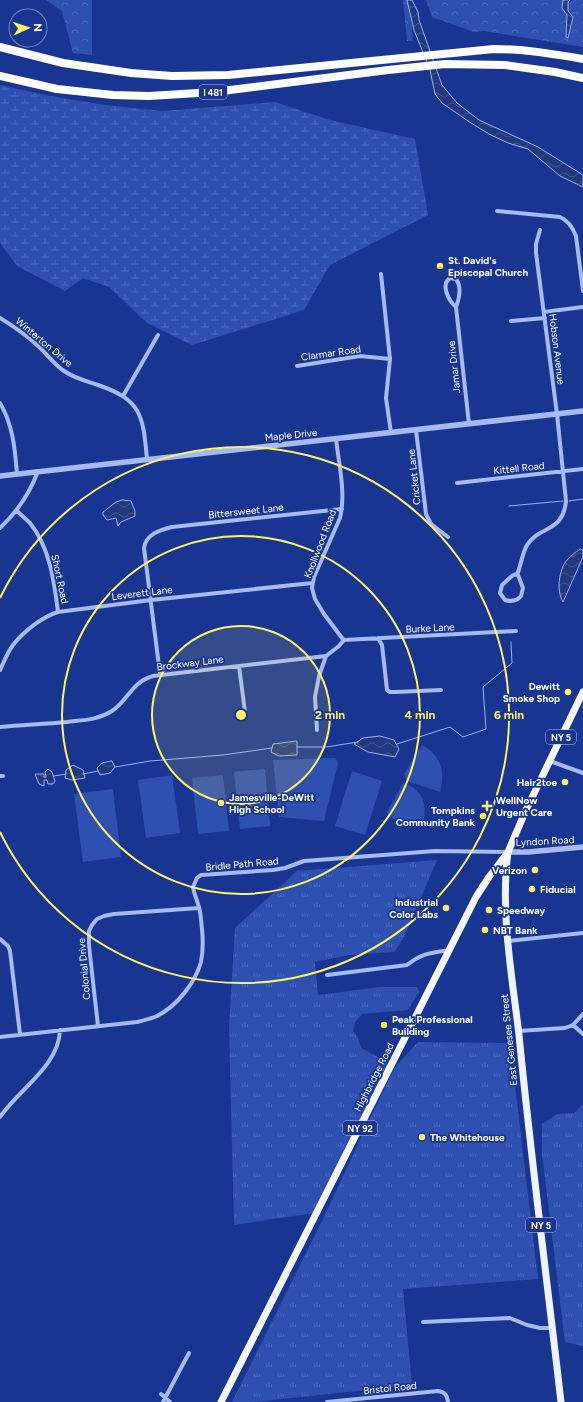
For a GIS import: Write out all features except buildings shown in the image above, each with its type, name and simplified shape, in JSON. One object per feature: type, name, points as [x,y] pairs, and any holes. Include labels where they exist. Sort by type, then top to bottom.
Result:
[{"type":"highway","name":"I 481","points":[[0,47],[84,67],[130,73],[172,76],[228,75],[494,49],[510,49],[560,55],[583,60]]},
{"type":"highway","name":"I 481","points":[[0,76],[57,89],[112,95],[150,96],[214,92],[445,64],[501,65],[555,72],[583,78]]},
{"type":"highway","points":[[555,72],[583,83]]},
{"type":"highway","name":"East Genesee Street","points":[[508,852],[520,823],[583,692]]},
{"type":"highway","name":"Highbridge Road","points":[[221,1402],[476,897],[488,877],[508,852]]},
{"type":"main road","name":"East Genesee Street","points":[[508,852],[504,886],[508,942],[561,1402]]},
{"type":"street","points":[[497,212],[564,218],[576,236],[583,291]]},
{"type":"street","name":"Hobson Avenue","points":[[517,574],[527,546],[534,538],[555,524],[563,516],[566,501],[564,471],[536,253],[536,244],[540,230]]},
{"type":"street","points":[[381,274],[390,359],[386,398],[391,433]]},
{"type":"street","name":"Jamar Drive","points":[[456,307],[445,290],[445,284],[450,278],[456,279],[459,283],[459,294],[456,307],[469,424]]},
{"type":"street","points":[[544,312],[583,307]]},
{"type":"street","name":"Winterton Drive","points":[[0,318],[26,335],[64,371],[114,391],[129,401],[140,414],[145,438],[147,459]]},
{"type":"street","points":[[511,321],[545,318]]},
{"type":"street","points":[[123,396],[158,335]]},
{"type":"street","name":"Clarmar Road","points":[[297,366],[360,356],[390,359]]},
{"type":"street","points":[[0,403],[13,437],[17,474]]},
{"type":"street","name":"Maple Drive","points":[[0,476],[583,411]]},
{"type":"street","name":"Cricket Lane","points":[[416,430],[426,514],[431,524],[448,537]]},
{"type":"street","name":"Knollwood Road","points":[[336,439],[342,509],[340,518],[312,583],[312,588],[315,599],[324,614],[344,640]]},
{"type":"street","name":"Kittell Road","points":[[457,483],[583,469]]},
{"type":"street","points":[[0,528],[17,511],[27,495],[38,471]]},
{"type":"street","name":"Bittersweet Lane","points":[[151,600],[144,548],[146,542],[153,534],[161,529],[342,509]]},
{"type":"street","name":"Short Road","points":[[17,511],[30,524],[43,545],[53,578],[58,612]]},
{"type":"street","points":[[517,574],[522,588],[521,596],[517,600],[505,600],[500,593],[502,585],[512,576],[517,574]]},
{"type":"street","name":"Leverett Lane","points":[[0,670],[7,654],[20,637],[46,618],[58,612],[151,600],[312,583]]},
{"type":"street","points":[[151,600],[160,674]]},
{"type":"street","name":"Burke Lane","points":[[344,640],[516,631]]},
{"type":"street","points":[[378,638],[382,645],[387,690],[390,692],[441,690]]},
{"type":"street","points":[[317,730],[315,710],[316,691],[326,656],[344,640]]},
{"type":"street","name":"Brockway Lane","points":[[0,727],[94,719],[112,711],[120,704],[136,684],[145,678],[160,674],[326,656]]},
{"type":"street","points":[[239,666],[245,712]]},
{"type":"street","points":[[550,761],[583,773]]},
{"type":"street","name":"Lyndon Road","points":[[508,852],[528,852],[583,847]]},
{"type":"street","name":"Bridle Path Road","points":[[0,1037],[150,1019],[166,1010],[182,995],[196,974],[200,963],[202,954],[202,939],[199,908],[193,887],[197,878],[205,874],[273,870],[304,862],[331,858],[435,851],[508,852]]},
{"type":"street","name":"Colonial Drive","points":[[98,1026],[89,946],[89,931],[92,925],[100,917],[114,914],[199,908]]},
{"type":"street","points":[[508,942],[583,933]]},
{"type":"street","points":[[0,939],[8,946],[10,951],[20,1034]]},
{"type":"street","points":[[327,975],[407,965],[416,958],[427,953],[449,950]]},
{"type":"street","points":[[518,1030],[565,1028],[573,1025],[583,1014]]},
{"type":"street","points":[[573,1025],[583,1034]]},
{"type":"street","points":[[0,1117],[13,1100],[47,1065],[59,1042],[60,1030]]},
{"type":"street","points":[[422,1322],[510,1318],[540,1328],[552,1328]]},
{"type":"street","points":[[164,1400],[189,1353]]},
{"type":"street","name":"Bristol Road","points":[[327,1402],[438,1391],[446,1394],[448,1402]]},
{"type":"street","points":[[161,1394],[164,1400],[170,1402]]},
{"type":"green space","points":[[46,0],[92,0],[92,55],[73,53],[62,11]]},
{"type":"green space","points":[[403,0],[409,0],[413,41],[407,41]]},
{"type":"green space","points":[[426,0],[583,0],[583,47],[484,31],[474,32],[432,17]]},
{"type":"green space","points":[[0,85],[45,95],[105,105],[162,111],[275,102],[330,120],[415,139],[428,215],[330,265],[304,310],[192,345],[147,323],[109,287],[83,278],[65,291],[17,266],[0,243]]},
{"type":"green space","points":[[422,745],[429,749],[438,759],[442,771],[440,792],[407,781],[404,774]]},
{"type":"green space","points":[[335,758],[338,763],[324,821],[279,817],[273,760]]},
{"type":"green space","points":[[265,769],[270,826],[240,829],[234,772]]},
{"type":"green space","points":[[352,771],[382,781],[365,835],[335,826]]},
{"type":"green space","points":[[172,775],[180,833],[146,838],[138,780]]},
{"type":"green space","points":[[223,775],[229,831],[198,834],[192,778]]},
{"type":"green space","points":[[403,783],[416,790],[423,799],[425,814],[421,828],[389,817],[387,812]]},
{"type":"green space","points":[[113,789],[121,857],[83,862],[74,794]]},
{"type":"green space","points":[[437,860],[403,939],[394,952],[349,955],[315,962],[318,995],[380,987],[417,987],[419,992],[408,1010],[362,1014],[355,1022],[353,1031],[358,1038],[361,1048],[389,1063],[313,1213],[234,1225],[229,1026],[235,928],[297,871]]},
{"type":"green space","points":[[418,1042],[510,1043],[538,1279],[403,1289],[412,1385],[254,1402],[232,1402],[325,1215],[395,1067]]},
{"type":"green space","points":[[583,1105],[583,1346],[565,1342],[542,1154],[542,1124],[557,1114],[574,1113]]},
{"type":"water","points":[[407,0],[412,0],[418,12],[419,20],[442,85],[457,103],[479,120],[538,147],[583,175],[583,187],[560,176],[528,149],[508,143],[489,134],[442,103],[435,94],[430,70],[414,30]]},
{"type":"water","points":[[563,0],[570,0],[568,2],[568,11],[573,17],[568,38],[566,37],[567,15],[562,8]]},
{"type":"water","points":[[122,500],[131,501],[135,511],[135,516],[121,522],[118,526],[116,518],[107,520],[103,515],[103,512],[116,502]]},
{"type":"water","points":[[580,549],[583,550],[583,557],[563,602],[559,586],[560,575],[564,564]]},
{"type":"water","points":[[380,736],[394,740],[399,749],[395,757],[368,752],[354,744],[363,738]]},
{"type":"water","points":[[297,741],[297,755],[279,756],[271,752],[273,744]]},
{"type":"water","points":[[112,761],[115,767],[110,773],[100,775],[97,768],[102,763]]},
{"type":"water","points":[[73,765],[83,770],[85,778],[72,780],[65,778],[66,770]]},
{"type":"water","points":[[48,769],[52,772],[55,781],[53,784],[48,784],[47,780],[44,780],[44,786],[39,784],[35,774],[44,774],[44,777],[46,777],[45,772]]},
{"type":"waterway","points":[[569,501],[583,499]]},
{"type":"waterway","points":[[509,506],[563,501]]},
{"type":"waterway","points":[[397,744],[450,727],[463,737],[486,729],[483,687],[512,663],[511,642]]},
{"type":"waterway","points":[[297,747],[326,747],[358,742]]},
{"type":"waterway","points":[[115,767],[150,761],[223,755],[272,748]]},
{"type":"waterway","points":[[83,774],[98,771]]},
{"type":"waterway","points":[[54,776],[66,774]]},
{"type":"place","name":"St. David's Episcopal Church","points":[[440,266]]},
{"type":"place","name":"Dewitt Smoke Shop","points":[[568,692]]},
{"type":"place","name":"Hair2toe","points":[[565,782]]},
{"type":"place","name":"Jamesville-DeWitt High School","points":[[221,803]]},
{"type":"place","name":"WellNow Urgent Care","points":[[487,806]]},
{"type":"place","name":"Tompkins Community Bank","points":[[483,816]]},
{"type":"place","name":"Verizon","points":[[535,870]]},
{"type":"place","name":"Fiducial","points":[[532,889]]},
{"type":"place","name":"Industrial Color Labs","points":[[446,908]]},
{"type":"place","name":"Speedway","points":[[489,910]]},
{"type":"place","name":"NBT Bank","points":[[485,930]]},
{"type":"place","name":"Peak Professional Building","points":[[384,1025]]},
{"type":"place","name":"The Whitehouse","points":[[422,1137]]}]
